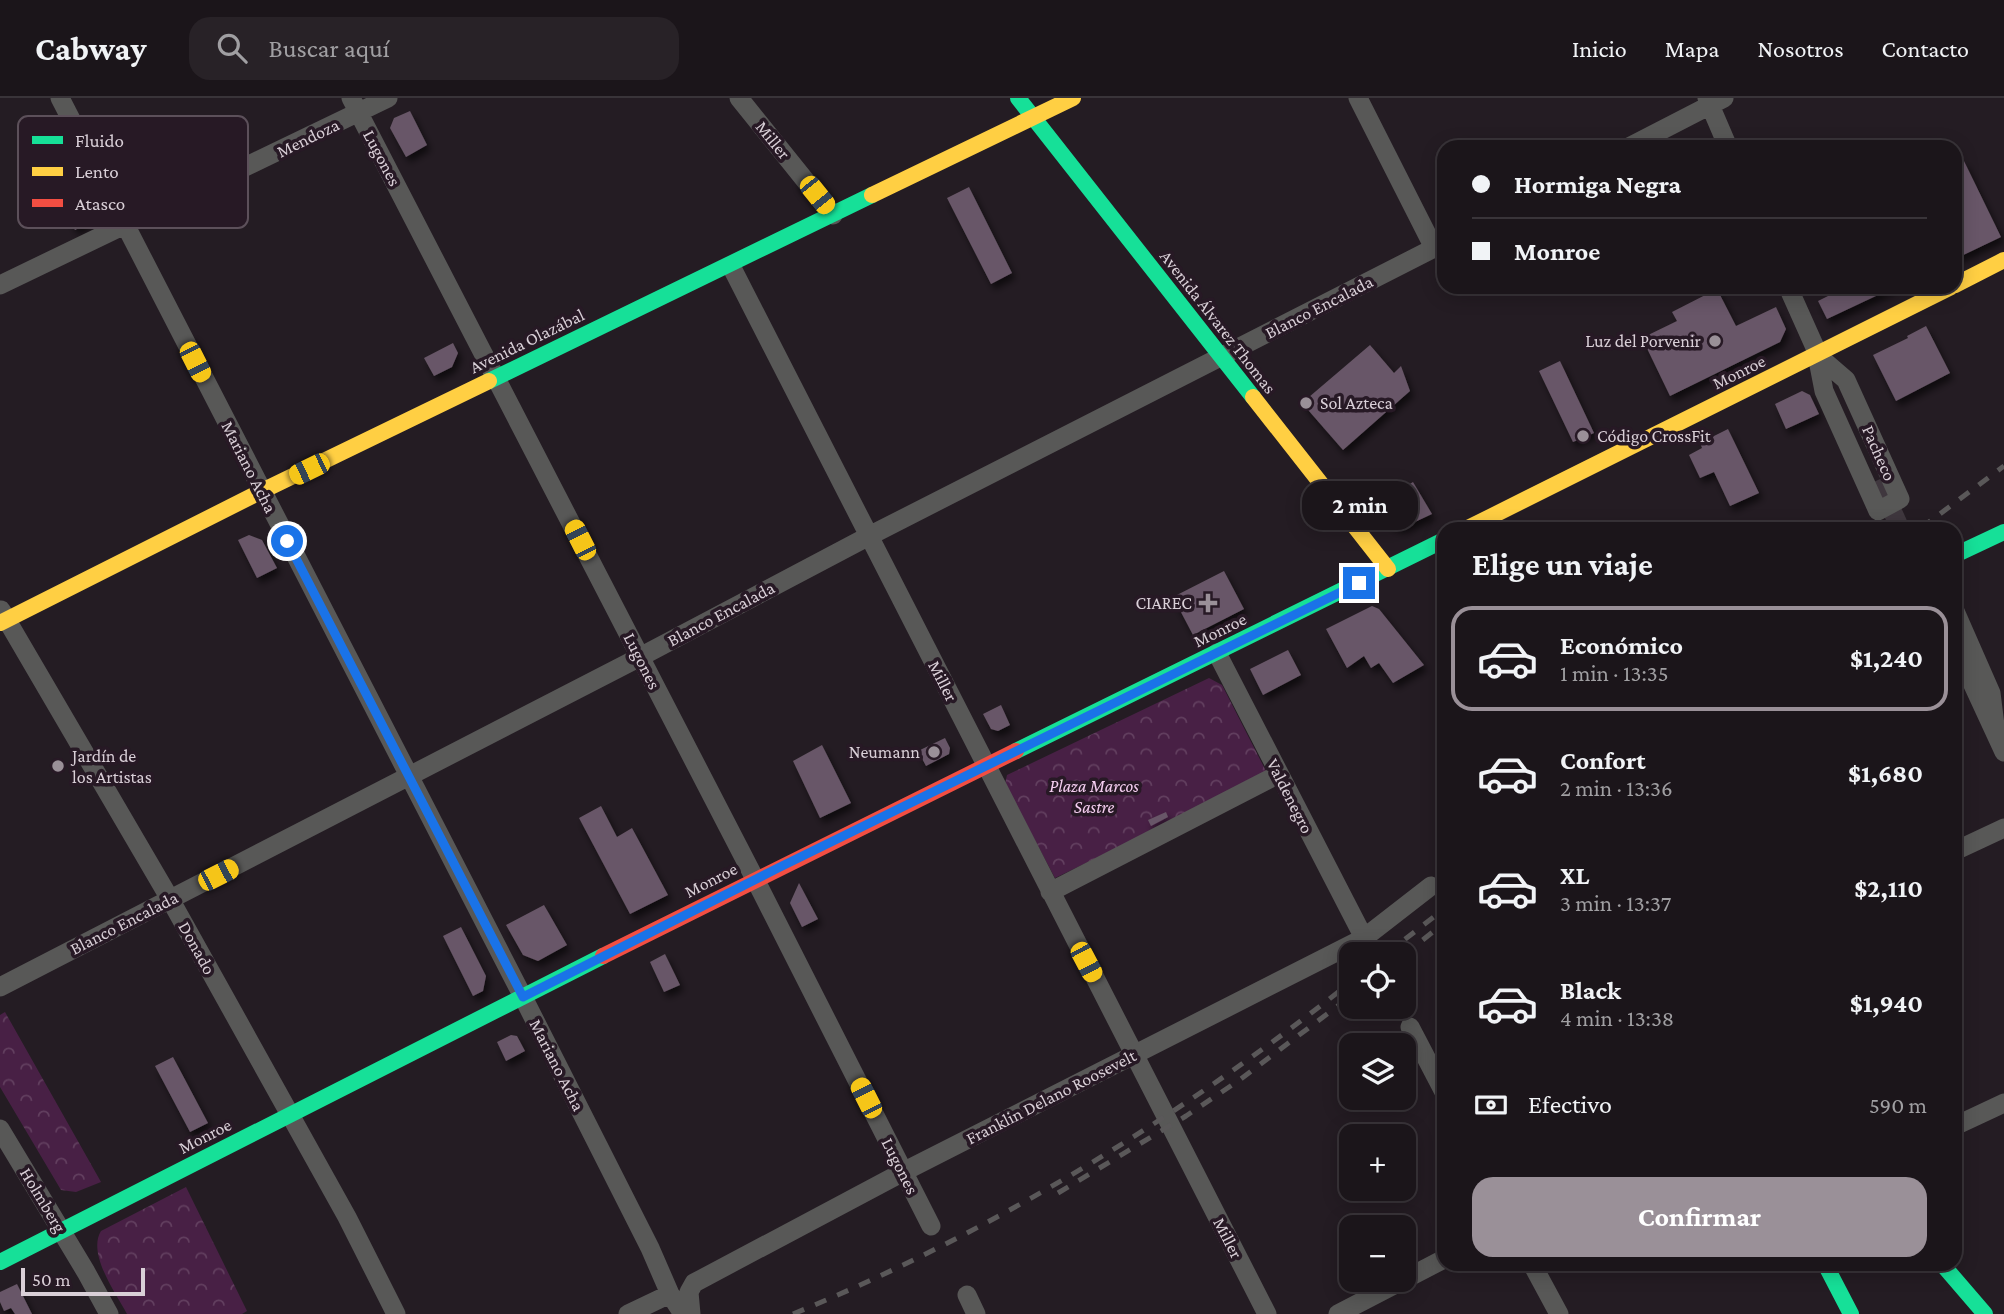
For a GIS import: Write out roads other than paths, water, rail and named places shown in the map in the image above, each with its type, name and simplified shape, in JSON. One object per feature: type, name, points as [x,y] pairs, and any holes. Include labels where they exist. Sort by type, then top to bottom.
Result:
[{"type":"main road","name":"Avenida Álvarez Thomas","points":[[1018,98],[1388,569]]},
{"type":"main road","name":"Avenida Olazábal","points":[[2,617],[731,265],[1064,100]]},
{"type":"main road","name":"Monroe","points":[[1962,281],[2004,260]]},
{"type":"main road","name":"Monroe","points":[[1480,522],[1937,294]]},
{"type":"main road","points":[[1962,552],[2004,532]]},
{"type":"main road","name":"Monroe","points":[[0,1262],[755,879],[1437,544]]},
{"type":"main road","points":[[1829,1271],[1851,1314]]},
{"type":"main road","points":[[1948,1271],[1984,1314]]},
{"type":"street","name":"Mariano Acha","points":[[60,98],[69,116]]},
{"type":"street","name":"Mendoza","points":[[248,162],[354,106],[388,98]]},
{"type":"street","name":"Miller","points":[[740,98],[833,215]]},
{"type":"street","points":[[1358,98],[1437,241]]},
{"type":"street","points":[[1642,140],[1714,100],[1726,140]]},
{"type":"street","name":"Lugones","points":[[354,106],[755,879],[931,1226]]},
{"type":"street","name":"Mendoza","points":[[0,285],[121,228]]},
{"type":"street","name":"Mariano Acha","points":[[126,228],[523,997],[650,1248],[670,1294],[683,1314]]},
{"type":"street","name":"Blanco Encalada","points":[[0,987],[869,536],[1437,246]]},
{"type":"street","name":"Miller","points":[[731,265],[1049,892],[1267,1314]]},
{"type":"street","name":"Pacheco","points":[[1791,294],[1817,355],[1834,384],[1878,480]]},
{"type":"street","name":"Pacheco","points":[[1817,355],[1846,380],[1900,499],[1878,510],[1824,391],[1817,355]]},
{"type":"street","name":"Donado","points":[[2,617],[170,899],[347,1217],[396,1314]]},
{"type":"street","points":[[1962,627],[1991,693],[1996,733]]},
{"type":"street","name":"Valdenegro","points":[[1217,653],[1364,938]]},
{"type":"street","points":[[1962,661],[2004,752]]},
{"type":"street","points":[[1962,691],[1971,710],[1996,733]]},
{"type":"street","points":[[1049,892],[1279,774]]},
{"type":"street","points":[[1962,848],[2004,828]]},
{"type":"street","name":"Franklin Delano Roosevelt","points":[[694,1283],[903,1172],[1364,938],[1431,886]]},
{"type":"street","points":[[1410,1027],[1437,1079]]},
{"type":"street","points":[[1962,1123],[2004,1103]]},
{"type":"street","name":"Holmberg","points":[[0,1129],[109,1314]]},
{"type":"street","name":"Donado","points":[[347,1217],[354,1258],[382,1314]]},
{"type":"street","name":"Donado","points":[[347,1217],[377,1250],[409,1314]]},
{"type":"street","name":"Mariano Acha","points":[[650,1248],[677,1278],[694,1283]]},
{"type":"street","points":[[1338,1314],[1437,1263]]},
{"type":"street","points":[[1536,1271],[1559,1314]]},
{"type":"street","name":"Holmberg","points":[[86,1272],[98,1314]]},
{"type":"street","name":"Holmberg","points":[[86,1272],[116,1304],[121,1314]]},
{"type":"street","points":[[691,1314],[689,1292],[694,1283]]},
{"type":"street","points":[[628,1314],[670,1294]]},
{"type":"street","points":[[967,1295],[976,1314]]},
{"type":"tunnel","points":[[1878,480],[1897,522]]},
{"type":"railway","points":[[1929,522],[2004,466]]},
{"type":"railway","points":[[1401,942],[1437,914]]},
{"type":"railway","points":[[1416,945],[1437,929]]},
{"type":"railway","points":[[793,1314],[941,1246],[1084,1168],[1221,1079],[1339,991]]},
{"type":"railway","points":[[1058,1193],[1186,1116],[1238,1081],[1339,1005]]},
{"type":"place","name":"Luz del Porvenir","points":[[1715,341]]},
{"type":"place","name":"Sol Azteca","points":[[1306,403]]},
{"type":"place","name":"Código CrossFit","points":[[1583,436]]},
{"type":"place","name":"CIAREC","points":[[1208,603]]},
{"type":"place","name":"Neumann","points":[[934,752]]},
{"type":"place","name":"Jardín de los Artistas","points":[[58,766]]},
{"type":"park label","name":"Plaza Marcos Sastre","points":[[1094,796]]}]
